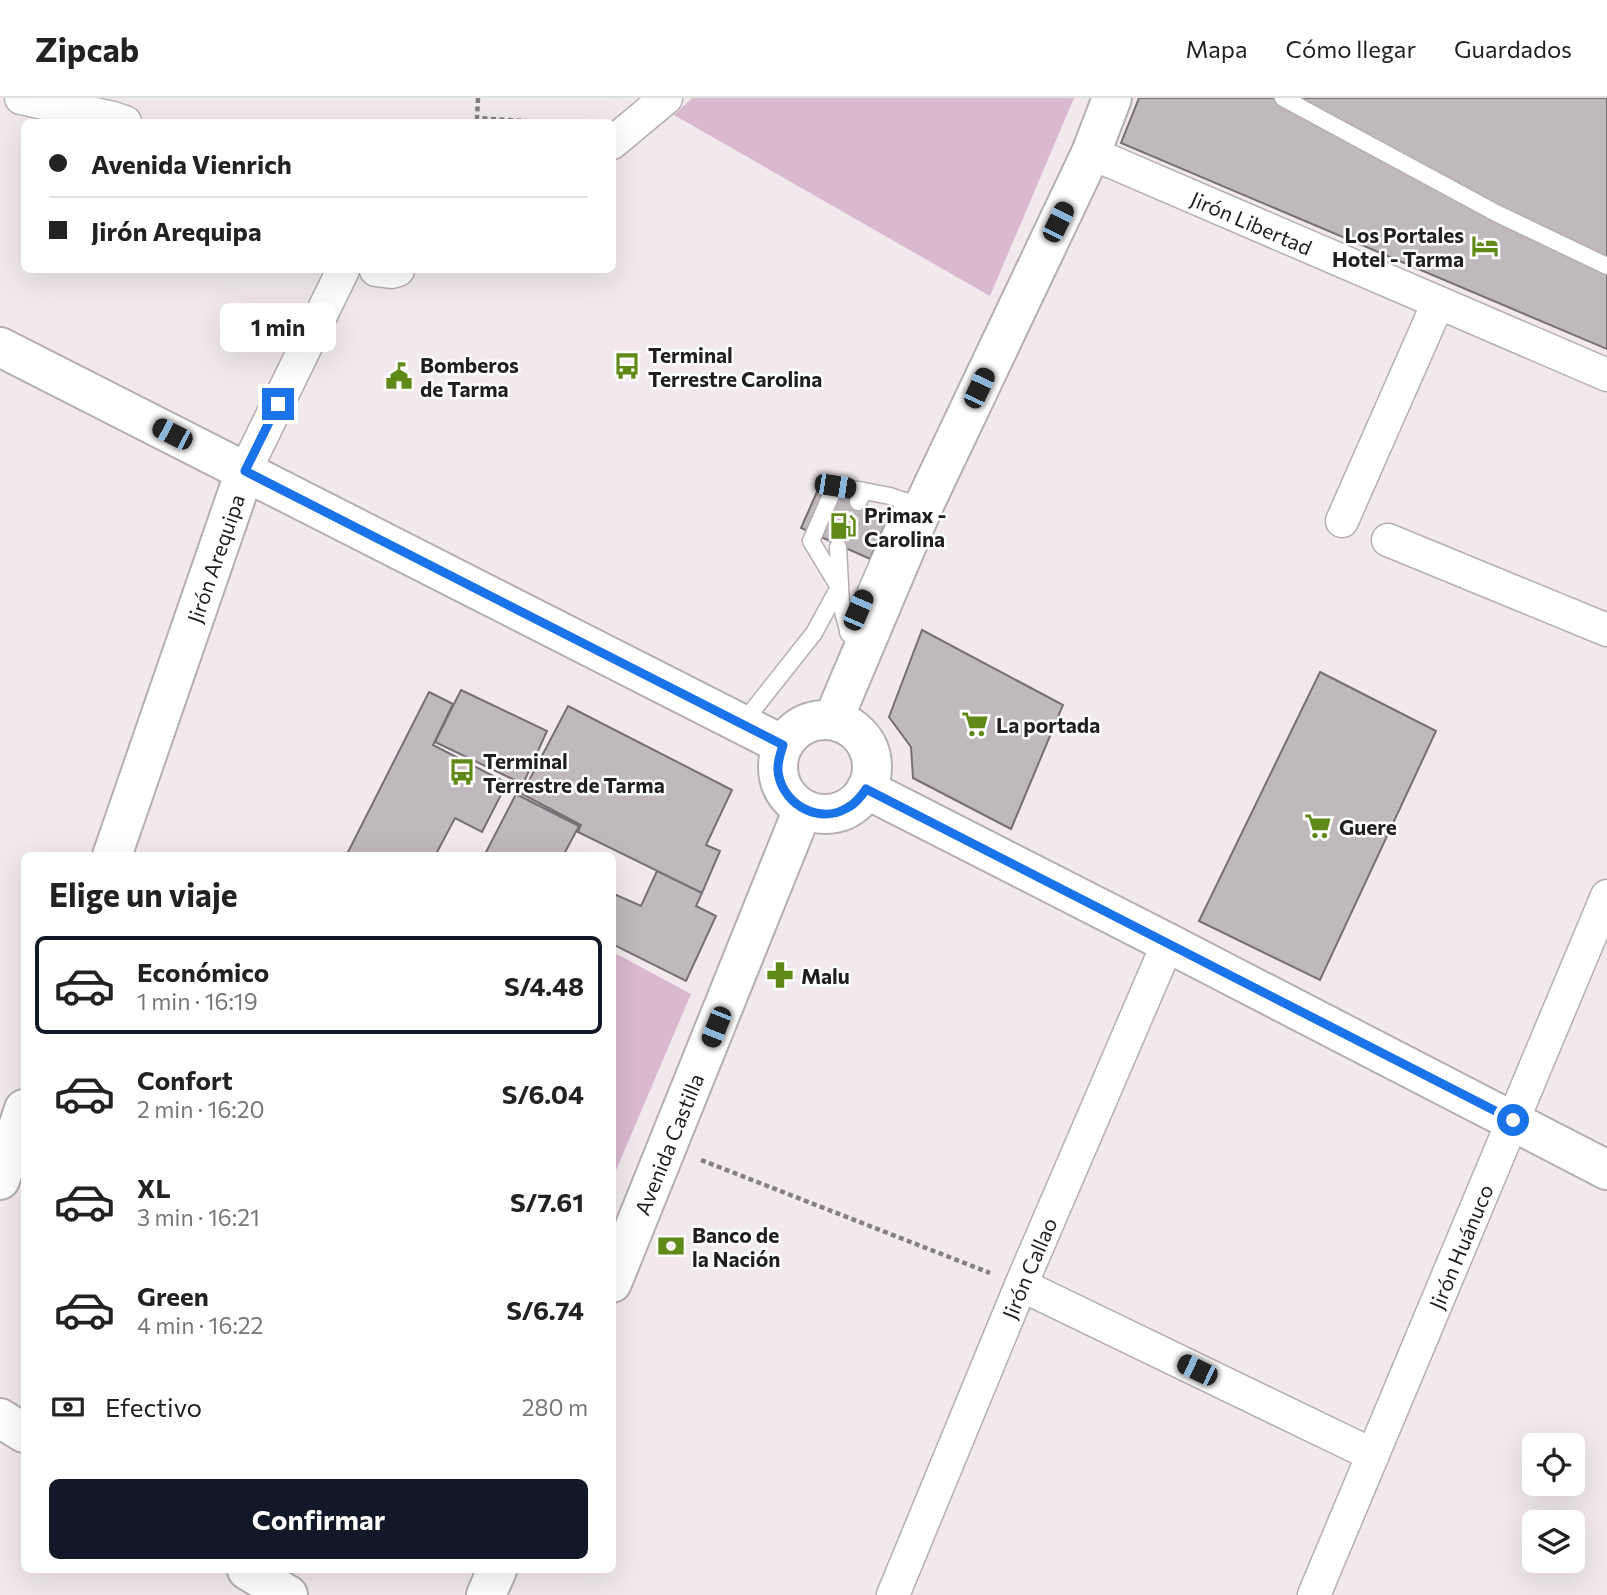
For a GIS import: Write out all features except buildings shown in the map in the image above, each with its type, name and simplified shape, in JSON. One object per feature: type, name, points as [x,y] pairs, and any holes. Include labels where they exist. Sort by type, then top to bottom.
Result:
[{"type":"main road","points":[[833,720],[852,648],[914,504],[1117,100]]},
{"type":"main road","points":[[0,347],[783,745]]},
{"type":"main road","name":"Jirón Arequipa","points":[[113,852],[245,471]]},
{"type":"main road","points":[[833,720],[847,725],[859,734],[872,760],[871,775],[866,789],[857,801],[845,810],[824,814],[803,809],[791,800],[778,774],[778,759],[783,745],[792,733],[804,724],[833,720]]},
{"type":"main road","points":[[866,789],[1607,1170]]},
{"type":"main road","name":"Avenida Castilla","points":[[616,1273],[803,809]]},
{"type":"main road","points":[[0,1180],[21,1118]]},
{"type":"main road","points":[[0,1418],[21,1431]]},
{"type":"main road","points":[[252,1573],[288,1595]]},
{"type":"main road","points":[[486,1595],[496,1573]]},
{"type":"street","points":[[21,98],[116,119]]},
{"type":"street","points":[[616,140],[666,98]]},
{"type":"street","name":"Jirón Libertad","points":[[1091,153],[1607,375]]},
{"type":"street","name":"Jirón Arequipa","points":[[245,471],[342,273]]},
{"type":"street","points":[[1342,521],[1438,303]]},
{"type":"street","points":[[1388,540],[1607,630]]},
{"type":"street","name":"Jirón Huánuco","points":[[1314,1595],[1607,896]]},
{"type":"street","name":"Jirón Callao","points":[[894,1595],[1021,1285],[1168,943]]},
{"type":"street","points":[[1021,1285],[1373,1455]]},
{"type":"lane","points":[[1283,98],[1496,213],[1607,266]]},
{"type":"lane","points":[[839,587],[811,541],[835,486],[861,496],[914,504]]},
{"type":"lane","points":[[838,547],[841,604],[852,648]]},
{"type":"lane","points":[[742,724],[814,633],[839,587]]},
{"type":"path","points":[[478,98],[477,118],[493,119]]},
{"type":"path","points":[[667,1147],[1021,1285]]},
{"type":"shaded area","points":[[692,98],[1074,98],[990,296],[674,115]]},
{"type":"shaded area","points":[[616,954],[691,994],[616,1170]]},
{"type":"place","name":"Los Portales Hotel - Tarma","points":[[1485,246]]},
{"type":"place","name":"Terminal Terrestre Carolina","points":[[627,366]]},
{"type":"place","name":"Bomberos de Tarma","points":[[399,376]]},
{"type":"place","name":"Primax - Carolina","points":[[843,526]]},
{"type":"place","name":"La portada","points":[[975,724]]},
{"type":"place","name":"Terminal Terrestre de Tarma","points":[[462,772]]},
{"type":"place","name":"Guere","points":[[1318,826]]},
{"type":"place","name":"Malu","points":[[780,975]]},
{"type":"place","name":"Banco de la Nación","points":[[671,1246]]},
{"type":"route","points":[[278,404],[245,471],[783,745],[778,759],[778,774],[791,800],[803,809],[831,814],[845,810],[857,801],[866,789],[1513,1120]]}]
